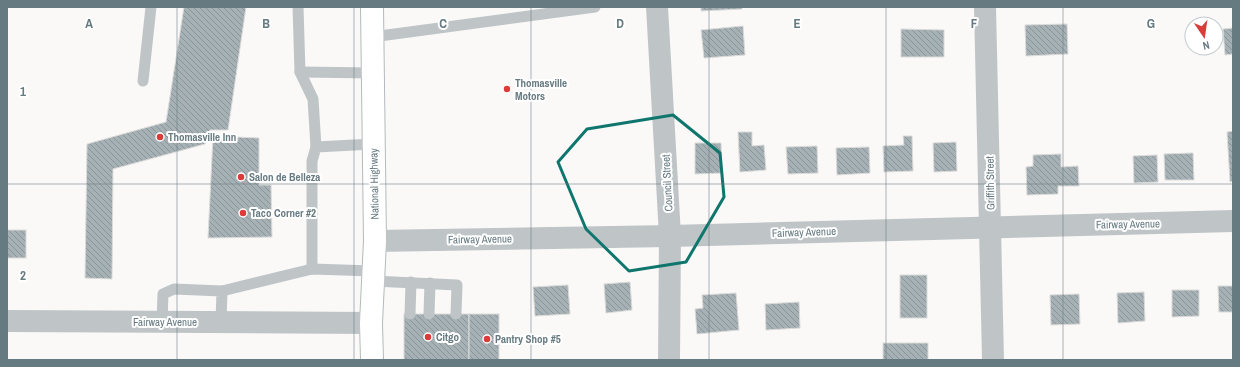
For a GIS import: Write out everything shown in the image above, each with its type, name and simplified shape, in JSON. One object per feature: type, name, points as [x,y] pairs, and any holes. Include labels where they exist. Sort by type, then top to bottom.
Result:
[{"type":"main road","name":"National Highway","points":[[372,7],[375,241],[371,323],[372,360]]},
{"type":"street","name":"Council Street","points":[[657,7],[670,236],[669,360]]},
{"type":"street","name":"Griffith Street","points":[[985,7],[993,360]]},
{"type":"street","name":"Fairway Avenue","points":[[375,241],[670,236],[1233,221]]},
{"type":"street","name":"Fairway Avenue","points":[[7,321],[371,323]]},
{"type":"lane","points":[[143,81],[151,7]]},
{"type":"lane","points":[[298,7],[300,72],[313,99],[316,147],[312,161],[312,269]]},
{"type":"lane","points":[[372,37],[595,7]]},
{"type":"lane","points":[[300,72],[373,73]]},
{"type":"lane","points":[[316,147],[373,144]]},
{"type":"lane","points":[[162,322],[163,294],[174,289],[222,291],[312,269],[411,282],[457,285],[456,314]]},
{"type":"lane","points":[[410,314],[411,282]]},
{"type":"lane","points":[[429,314],[430,283]]},
{"type":"lane","points":[[221,322],[222,291]]},
{"type":"highlighted area","points":[[673,115],[720,153],[724,197],[686,262],[629,271],[586,229],[558,162],[587,129]]},
{"type":"building","name":"Thomasville Inn","points":[[184,7],[246,7],[228,130],[210,130],[205,144],[113,169],[112,279],[85,278],[87,144],[166,122]]},
{"type":"building","points":[[701,7],[742,7],[742,9],[701,11]]},
{"type":"building","points":[[1067,24],[1068,54],[1026,56],[1025,25]]},
{"type":"building","points":[[743,26],[745,55],[704,58],[701,30]]},
{"type":"building","points":[[1233,28],[1233,54],[1225,55],[1224,29]]},
{"type":"building","points":[[901,29],[944,30],[944,57],[901,57]]},
{"type":"building","points":[[1233,131],[1233,181],[1230,182],[1227,132]]},
{"type":"building","points":[[738,132],[752,132],[752,146],[764,145],[766,170],[740,172]]},
{"type":"building","points":[[213,136],[259,138],[259,185],[271,185],[272,237],[208,238]]},
{"type":"building","points":[[903,136],[912,136],[913,171],[884,172],[883,146],[904,145]]},
{"type":"building","points":[[956,142],[957,171],[934,172],[933,143]]},
{"type":"building","points":[[695,143],[721,143],[722,173],[695,174]]},
{"type":"building","points":[[817,146],[818,173],[788,174],[786,147]]},
{"type":"building","points":[[869,147],[870,173],[837,175],[836,148]]},
{"type":"building","points":[[1193,153],[1194,180],[1165,180],[1164,154]]},
{"type":"building","points":[[1061,154],[1061,167],[1078,166],[1079,186],[1058,186],[1058,194],[1027,195],[1026,167],[1033,166],[1033,155]]},
{"type":"building","points":[[1157,155],[1158,182],[1134,183],[1133,156]]},
{"type":"building","points":[[7,230],[26,230],[26,258],[7,258]]},
{"type":"building","points":[[900,275],[927,275],[927,318],[900,318]]},
{"type":"building","points":[[630,282],[632,310],[606,313],[604,284]]},
{"type":"building","points":[[568,285],[570,314],[535,316],[533,287]]},
{"type":"building","points":[[1218,286],[1233,286],[1233,312],[1219,312]]},
{"type":"building","points":[[1172,290],[1199,290],[1199,316],[1172,317]]},
{"type":"building","points":[[1144,292],[1145,321],[1118,323],[1117,293]]},
{"type":"building","points":[[736,293],[739,330],[697,334],[695,309],[703,308],[702,295]]},
{"type":"building","points":[[1079,294],[1080,324],[1051,325],[1050,295]]},
{"type":"building","points":[[799,302],[800,328],[766,330],[765,304]]},
{"type":"building","points":[[404,314],[469,314],[469,360],[404,360]]},
{"type":"building","points":[[469,314],[499,314],[499,360],[469,360]]},
{"type":"building","points":[[883,343],[928,343],[928,360],[883,360]]},
{"type":"place","name":"Thomasville Motors","points":[[507,89]]},
{"type":"place","name":"Thomasville Inn","points":[[160,137]]},
{"type":"place","name":"Salon de Belleza","points":[[241,177]]},
{"type":"place","name":"Taco Corner #2","points":[[243,213]]},
{"type":"place","name":"Citgo","points":[[428,337]]},
{"type":"place","name":"Pantry Shop #5","points":[[487,339]]}]
